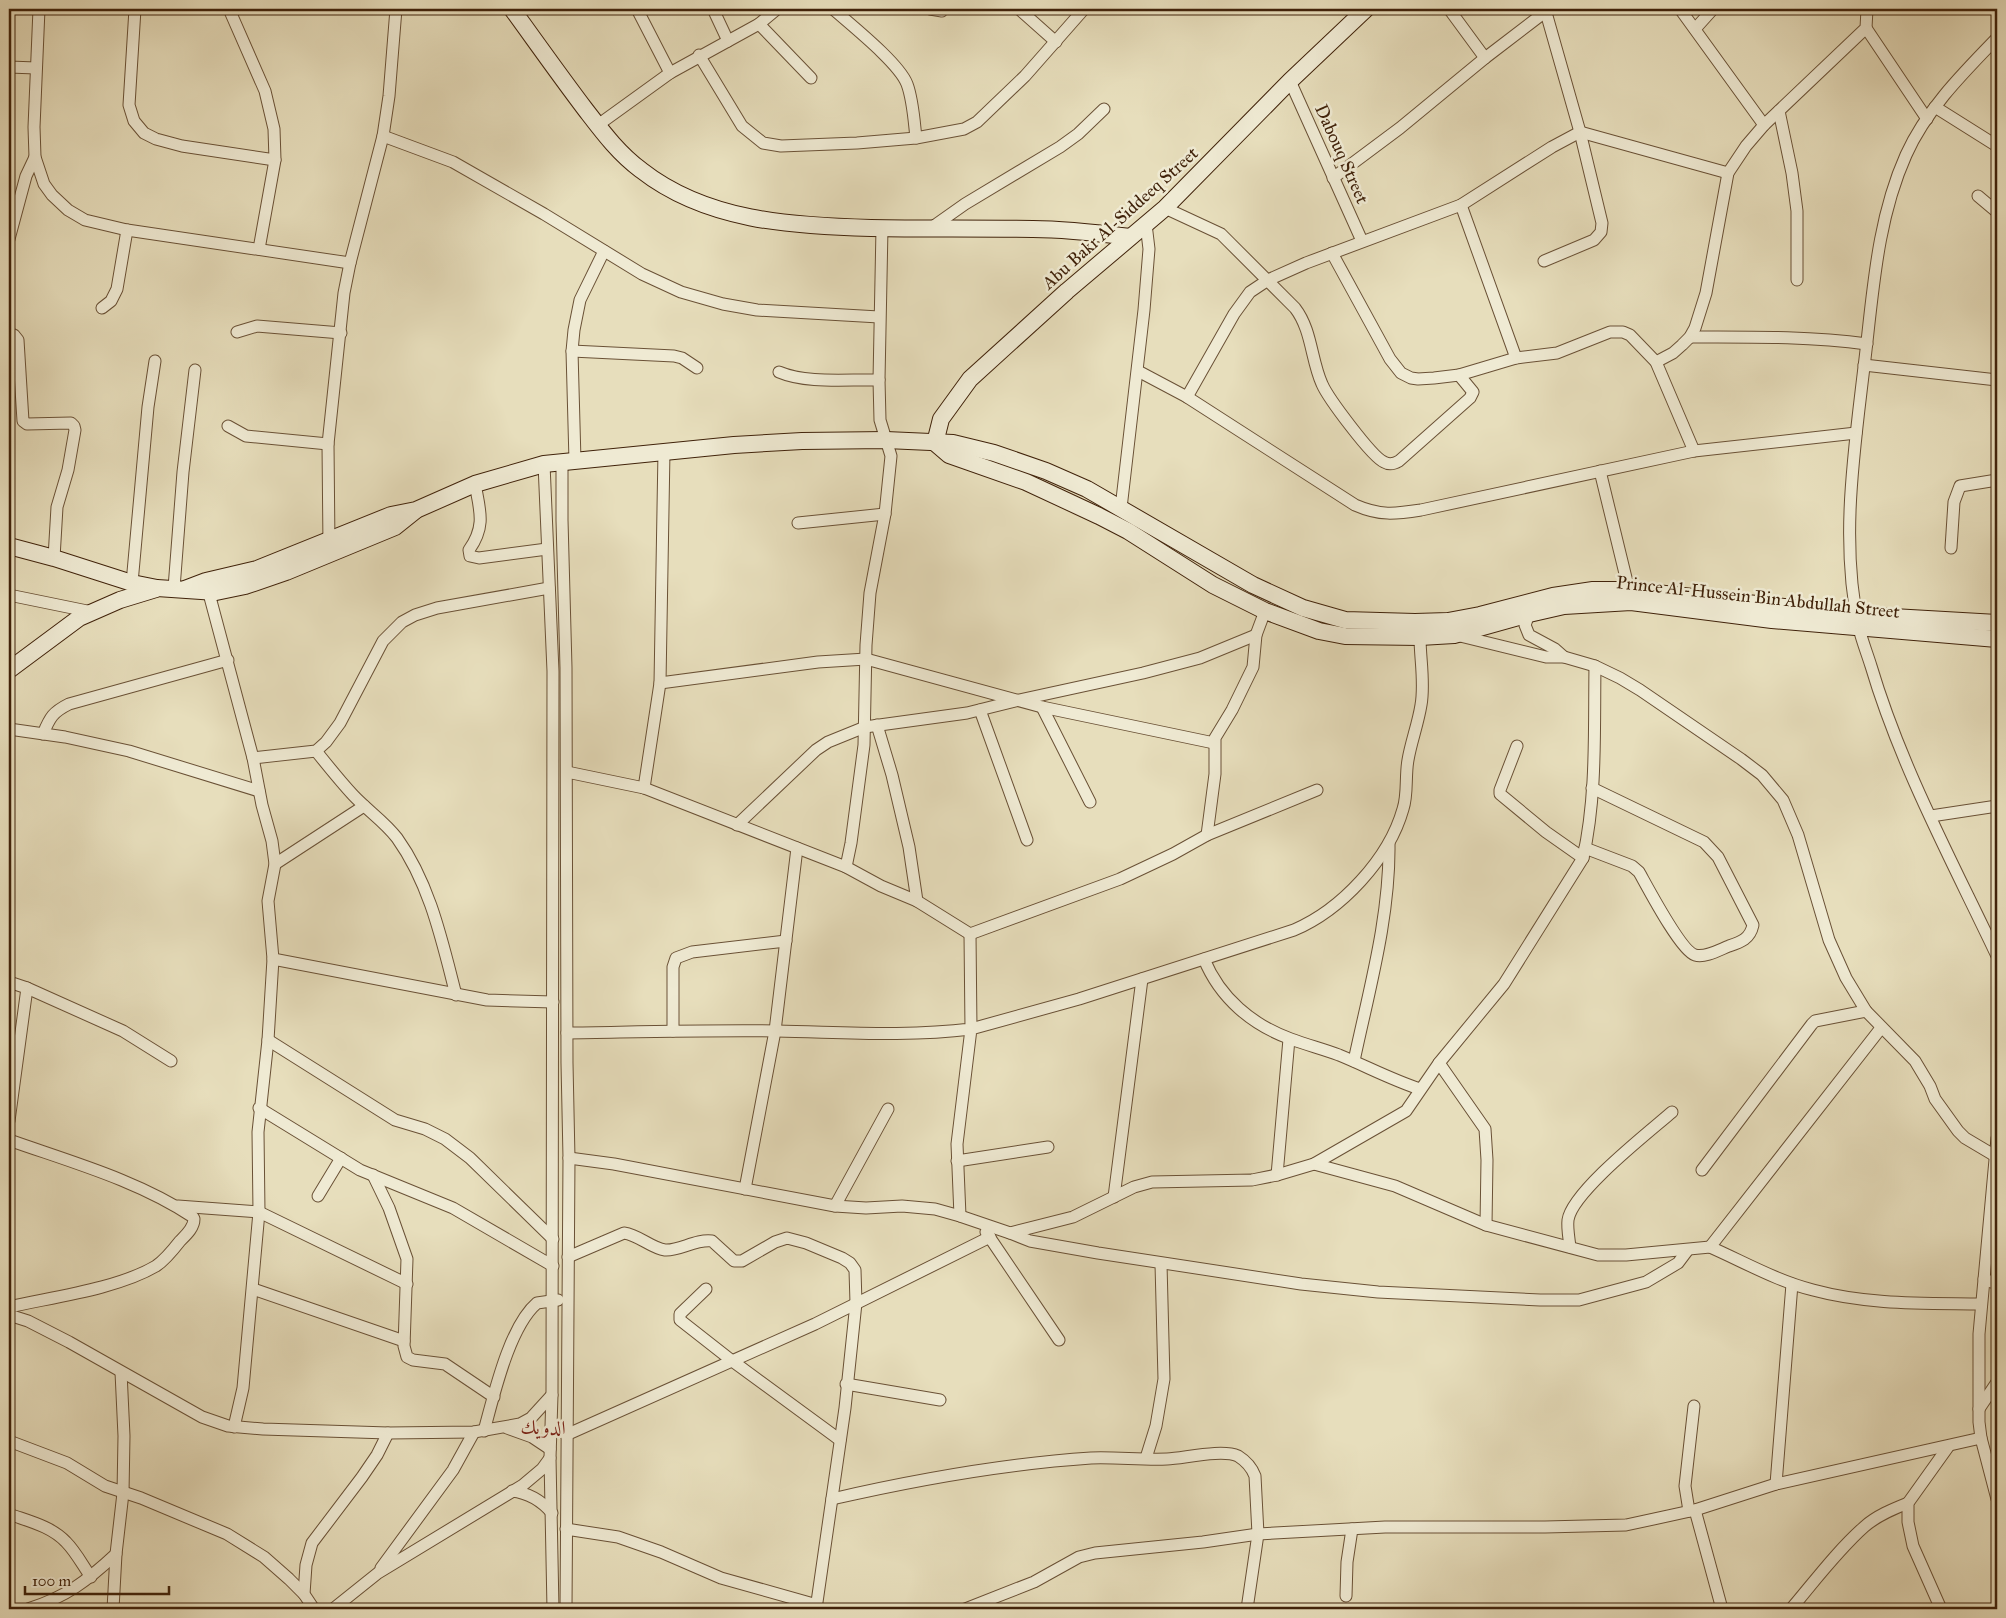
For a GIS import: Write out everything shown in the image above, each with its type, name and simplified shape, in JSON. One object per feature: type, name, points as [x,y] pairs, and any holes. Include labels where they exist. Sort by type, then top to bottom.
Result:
[{"type":"street","points":[[39,9],[34,127],[35,157],[44,184],[52,195],[68,210],[85,220],[127,230],[350,263]]},
{"type":"street","points":[[134,9],[129,104],[134,122],[144,133],[156,139],[182,146],[275,160]]},
{"type":"street","points":[[229,9],[265,91],[272,116],[275,160],[259,249]]},
{"type":"street","points":[[329,547],[328,444],[344,293],[383,136],[389,96],[396,9]]},
{"type":"street","points":[[512,9],[598,125],[625,157],[642,172],[672,190],[714,208],[757,220],[789,224],[930,229],[1035,229],[1130,237]]},
{"type":"street","points":[[636,9],[670,72]]},
{"type":"street","points":[[712,9],[728,41]]},
{"type":"street","points":[[598,125],[670,72],[759,24],[777,9]]},
{"type":"street","points":[[832,9],[884,55],[907,83],[916,138]]},
{"type":"street","points":[[1019,9],[1056,42]]},
{"type":"street","points":[[699,55],[742,126],[763,143],[781,146],[857,143],[916,138],[964,129],[977,122],[1019,82],[1084,9]]},
{"type":"street","name":"Abu Bakr Al-Siddeeq Street","points":[[935,443],[940,419],[970,379],[1165,208],[1290,81],[1366,9]]},
{"type":"street","points":[[1449,9],[1485,58]]},
{"type":"street","points":[[1680,9],[1764,126]]},
{"type":"street","points":[[1696,29],[1713,9]]},
{"type":"street","points":[[1867,9],[1866,28],[1927,119]]},
{"type":"street","points":[[1333,178],[1400,128],[1546,10],[1580,132],[1602,227],[1599,235],[1594,240],[1544,261]]},
{"type":"street","points":[[759,24],[811,78]]},
{"type":"street","points":[[1656,362],[1673,353],[1690,337],[1699,316],[1706,293],[1728,173],[1746,146],[1764,126],[1866,28]]},
{"type":"street","points":[[1997,38],[1935,107],[1927,119],[1907,152],[1884,218],[1877,254],[1856,433],[1850,560],[1858,621],[1882,701],[1904,757],[1997,956]]},
{"type":"street","points":[[9,67],[36,68]]},
{"type":"street","name":"Dabouq Street","points":[[1290,81],[1362,241]]},
{"type":"street","points":[[1935,107],[1997,146]]},
{"type":"street","points":[[930,229],[965,204],[1060,147],[1078,134],[1104,109]]},
{"type":"street","points":[[1779,111],[1792,173],[1797,211],[1797,280]]},
{"type":"street","points":[[1187,397],[1240,304],[1250,292],[1268,280],[1362,241],[1461,205],[1552,147],[1580,132],[1728,173]]},
{"type":"street","points":[[383,136],[453,162],[642,274],[681,292],[723,304],[757,310],[879,317]]},
{"type":"street","points":[[9,240],[26,176],[35,157]]},
{"type":"street","points":[[1978,196],[1997,212]]},
{"type":"street","points":[[1461,205],[1516,358]]},
{"type":"street","points":[[1165,208],[1221,234],[1300,314],[1324,389],[1376,456],[1385,463],[1399,462],[1470,398],[1473,392],[1459,374]]},
{"type":"street","points":[[1121,508],[1138,371],[1149,249],[1146,224]]},
{"type":"street","points":[[846,867],[858,800],[865,727],[866,659],[870,593],[885,514],[891,456],[880,420],[878,380],[882,228]]},
{"type":"street","points":[[102,308],[112,301],[114,296],[127,230]]},
{"type":"street","points":[[566,1609],[568,1299],[567,772],[562,520],[569,462],[572,351],[580,300],[604,251]]},
{"type":"street","points":[[1332,254],[1390,359],[1401,373],[1418,379],[1459,374],[1516,358],[1557,353],[1610,332],[1620,331],[1630,335],[1656,362],[1694,451]]},
{"type":"street","points":[[237,332],[257,326],[341,333]]},
{"type":"street","points":[[9,333],[18,340],[23,421],[27,424],[72,423],[75,430],[68,470],[57,508],[54,558]]},
{"type":"street","points":[[1690,337],[1781,337],[1828,339],[1866,344]]},
{"type":"street","points":[[572,351],[674,356],[682,358],[697,368]]},
{"type":"street","points":[[132,583],[148,407],[155,361]]},
{"type":"street","points":[[1864,365],[1997,380]]},
{"type":"street","points":[[180,589],[183,472],[195,370]]},
{"type":"street","points":[[1138,371],[1187,397],[1355,505],[1371,512],[1385,514],[1421,510],[1694,451],[1856,433]]},
{"type":"street","points":[[779,372],[796,378],[878,380]]},
{"type":"street","points":[[904,441],[930,425],[948,406]]},
{"type":"street","points":[[948,406],[946,422],[954,433],[964,440],[994,453]]},
{"type":"street","points":[[228,426],[246,436],[328,444]]},
{"type":"street","name":"Prince Al-Hussein Bin Abdullah Street","points":[[9,546],[132,583],[157,588],[180,589],[207,586],[329,547],[391,515],[416,510],[475,484],[544,464],[664,451],[782,442],[886,440],[954,443],[994,453],[1087,488],[1253,585],[1303,608],[1345,620],[1420,637],[1454,635],[1479,629],[1529,614],[1593,590],[1629,590],[1997,639]]},
{"type":"street","name":"Prince Al-Hussein Bin Abdullah Street","points":[[935,443],[950,456],[1034,486],[1120,527],[1213,586],[1265,611],[1319,631],[1345,636],[1432,622],[1464,619],[1563,600],[1630,602],[1772,620],[1997,623]]},
{"type":"street","points":[[644,788],[660,683],[664,451]]},
{"type":"street","points":[[544,464],[553,671],[553,1239],[550,1454],[553,1609]]},
{"type":"street","points":[[1600,471],[1629,590]]},
{"type":"street","points":[[1951,548],[1954,502],[1960,486],[1997,480]]},
{"type":"street","points":[[475,484],[480,526],[479,534],[470,550],[470,556],[479,558],[547,549]]},
{"type":"street","points":[[798,523],[885,514]]},
{"type":"street","points":[[207,586],[253,758],[259,791],[272,841],[275,864],[268,901],[273,959],[268,1040],[259,1108],[259,1212],[243,1388],[234,1426]]},
{"type":"street","points":[[9,670],[79,618],[120,600],[157,588]]},
{"type":"street","points":[[253,758],[316,751],[332,736],[340,723],[383,641],[402,622],[415,615],[437,608],[549,588]]},
{"type":"street","points":[[9,595],[92,612]]},
{"type":"street","points":[[1207,835],[1215,774],[1214,743],[1253,667],[1256,635],[1265,611]]},
{"type":"street","points":[[1529,614],[1525,625],[1529,635],[1555,648],[1564,657]]},
{"type":"street","points":[[737,825],[816,750],[828,742],[865,727],[967,713],[1019,700],[1077,689],[1200,658],[1256,635]]},
{"type":"street","points":[[1454,635],[1546,657],[1564,657],[1596,666],[1640,690],[1741,759],[1762,776],[1782,800],[1798,835],[1829,940],[1846,978],[1866,1012],[1915,1061],[1930,1086],[1935,1099],[1958,1131],[1965,1138],[1996,1156]]},
{"type":"street","points":[[567,1033],[775,1031],[871,1034],[930,1033],[971,1029],[1079,1000],[1307,924],[1354,889],[1389,844],[1403,809],[1407,762],[1422,704],[1420,637]]},
{"type":"street","points":[[660,683],[818,662],[866,659],[1042,707],[1214,743]]},
{"type":"street","points":[[43,734],[49,718],[58,710],[70,704],[228,660]]},
{"type":"street","points":[[1010,1233],[1073,1217],[1134,1186],[1152,1182],[1252,1180],[1314,1164],[1347,1143],[1401,1116],[1410,1107],[1420,1089],[1439,1063],[1504,984],[1584,853],[1592,788],[1596,666]]},
{"type":"street","points":[[1042,707],[1090,802]]},
{"type":"street","points":[[980,710],[1027,840]]},
{"type":"street","points":[[878,725],[909,847],[917,901]]},
{"type":"street","points":[[9,729],[129,751],[259,791]]},
{"type":"street","points":[[1517,746],[1500,794],[1546,832],[1584,853],[1625,863],[1639,872],[1677,938],[1694,955],[1702,956],[1747,939],[1752,932],[1753,925],[1718,857],[1711,848],[1704,842],[1592,788]]},
{"type":"street","points":[[316,751],[353,795],[395,836],[408,855],[426,891],[441,937],[456,995]]},
{"type":"street","points":[[567,772],[644,788],[846,867],[882,886],[917,901],[970,934]]},
{"type":"street","points":[[970,934],[1120,880],[1207,835],[1318,790]]},
{"type":"street","points":[[275,864],[364,806]]},
{"type":"street","points":[[1931,816],[1997,806]]},
{"type":"street","points":[[554,809],[566,809]]},
{"type":"street","points":[[1354,1061],[1387,902],[1389,844]]},
{"type":"street","points":[[745,1189],[775,1031],[797,848]]},
{"type":"street","points":[[960,1216],[957,1161],[971,1029],[970,934]]},
{"type":"street","points":[[672,1031],[673,967],[676,958],[692,952],[786,941]]},
{"type":"street","points":[[273,959],[486,1000],[553,1002]]},
{"type":"street","points":[[1204,959],[1210,974],[1228,999],[1246,1015],[1289,1039],[1330,1051],[1420,1089]]},
{"type":"street","points":[[1114,1197],[1142,979]]},
{"type":"street","points":[[9,982],[27,988],[123,1031],[171,1062]]},
{"type":"street","points":[[9,1121],[27,988]]},
{"type":"street","points":[[1702,1170],[1812,1024],[1866,1012]]},
{"type":"street","points":[[1710,1247],[1881,1028]]},
{"type":"street","points":[[1277,1175],[1289,1039]]},
{"type":"street","points":[[268,1040],[395,1120],[425,1129],[457,1147],[553,1239]]},
{"type":"street","points":[[1439,1063],[1485,1129],[1487,1160],[1486,1225]]},
{"type":"street","points":[[259,1108],[373,1176],[453,1208],[552,1266]]},
{"type":"street","points":[[835,1206],[888,1109]]},
{"type":"street","points":[[1570,1247],[1568,1219],[1577,1202],[1596,1180],[1672,1112]]},
{"type":"street","points":[[1997,1138],[1978,1334],[1981,1438],[1997,1500]]},
{"type":"street","points":[[9,1140],[142,1188],[193,1217],[194,1223],[177,1246],[156,1266],[106,1285],[9,1307]]},
{"type":"street","points":[[957,1161],[1048,1147]]},
{"type":"street","points":[[318,1196],[341,1158]]},
{"type":"street","points":[[568,1158],[614,1164],[835,1206],[866,1208],[919,1207],[960,1216],[1030,1240],[1161,1264],[1335,1288],[1476,1297],[1579,1300],[1646,1282],[1678,1263],[1687,1251]]},
{"type":"street","points":[[1314,1164],[1395,1186],[1486,1225],[1598,1255],[1687,1251],[1710,1247],[1792,1284],[1814,1291],[1899,1304],[1981,1304]]},
{"type":"street","points":[[373,1176],[389,1208],[406,1253],[408,1267],[404,1346],[409,1358],[445,1364],[494,1398]]},
{"type":"street","points":[[175,1206],[259,1212],[407,1284]]},
{"type":"street","points":[[981,1224],[1059,1340]]},
{"type":"street","points":[[566,1529],[618,1537],[662,1552],[721,1578],[816,1607],[840,1440],[856,1303],[856,1276],[850,1263],[787,1238],[775,1242],[746,1259],[737,1262],[712,1241],[700,1241],[665,1250],[632,1234],[624,1233],[568,1257]]},
{"type":"street","points":[[566,1435],[655,1397],[731,1360],[777,1342],[990,1237]]},
{"type":"street","points":[[1146,1458],[1159,1410],[1164,1379],[1161,1264]]},
{"type":"street","points":[[1984,1279],[1997,1284]]},
{"type":"street","points":[[1776,1484],[1792,1284]]},
{"type":"street","points":[[252,1289],[404,1341]]},
{"type":"street","points":[[706,1289],[680,1314],[680,1320],[840,1440]]},
{"type":"street","points":[[378,1573],[479,1431],[494,1398],[507,1356],[522,1323],[535,1305],[540,1302],[568,1299]]},
{"type":"street","points":[[9,1315],[36,1326],[202,1417],[216,1423],[234,1426],[388,1433],[479,1431],[507,1428],[520,1424],[531,1418],[552,1395]]},
{"type":"street","points":[[112,1609],[116,1554],[124,1492],[121,1372]]},
{"type":"street","points":[[1979,1409],[1997,1382]]},
{"type":"street","points":[[846,1384],[940,1400]]},
{"type":"street","points":[[1694,1406],[1685,1486],[1722,1609]]},
{"type":"street","points":[[507,1428],[532,1437],[550,1454]]},
{"type":"street","points":[[304,1594],[306,1565],[312,1542],[362,1477],[377,1455],[388,1433]]},
{"type":"street","points":[[965,1609],[1034,1582],[1079,1557],[1095,1553],[1203,1542],[1258,1534],[1352,1529],[1626,1525],[1692,1510],[1776,1484],[1948,1447],[1981,1438]]},
{"type":"street","points":[[9,1441],[67,1464],[104,1486],[184,1515],[235,1538],[264,1557],[304,1594],[314,1609]]},
{"type":"street","points":[[1791,1609],[1834,1558],[1865,1526],[1895,1508],[1908,1503],[1948,1447]]},
{"type":"street","points":[[333,1609],[378,1573],[534,1478],[550,1454]]},
{"type":"street","points":[[832,1499],[977,1469],[1091,1458],[1146,1458],[1215,1454],[1238,1456],[1252,1468],[1256,1476],[1258,1534],[1247,1609]]},
{"type":"street","points":[[512,1491],[522,1492],[539,1500],[552,1513]]},
{"type":"street","points":[[1908,1503],[1908,1522],[1913,1546],[1941,1609]]},
{"type":"street","points":[[9,1514],[30,1521],[57,1534],[66,1542],[91,1577]]},
{"type":"street","points":[[1346,1596],[1346,1562],[1352,1529]]},
{"type":"street","points":[[552,1549],[566,1550]]},
{"type":"street","points":[[28,1609],[57,1599],[91,1577],[116,1554]]},
{"type":"district","name":"الدويك","points":[[543,1427]]}]
